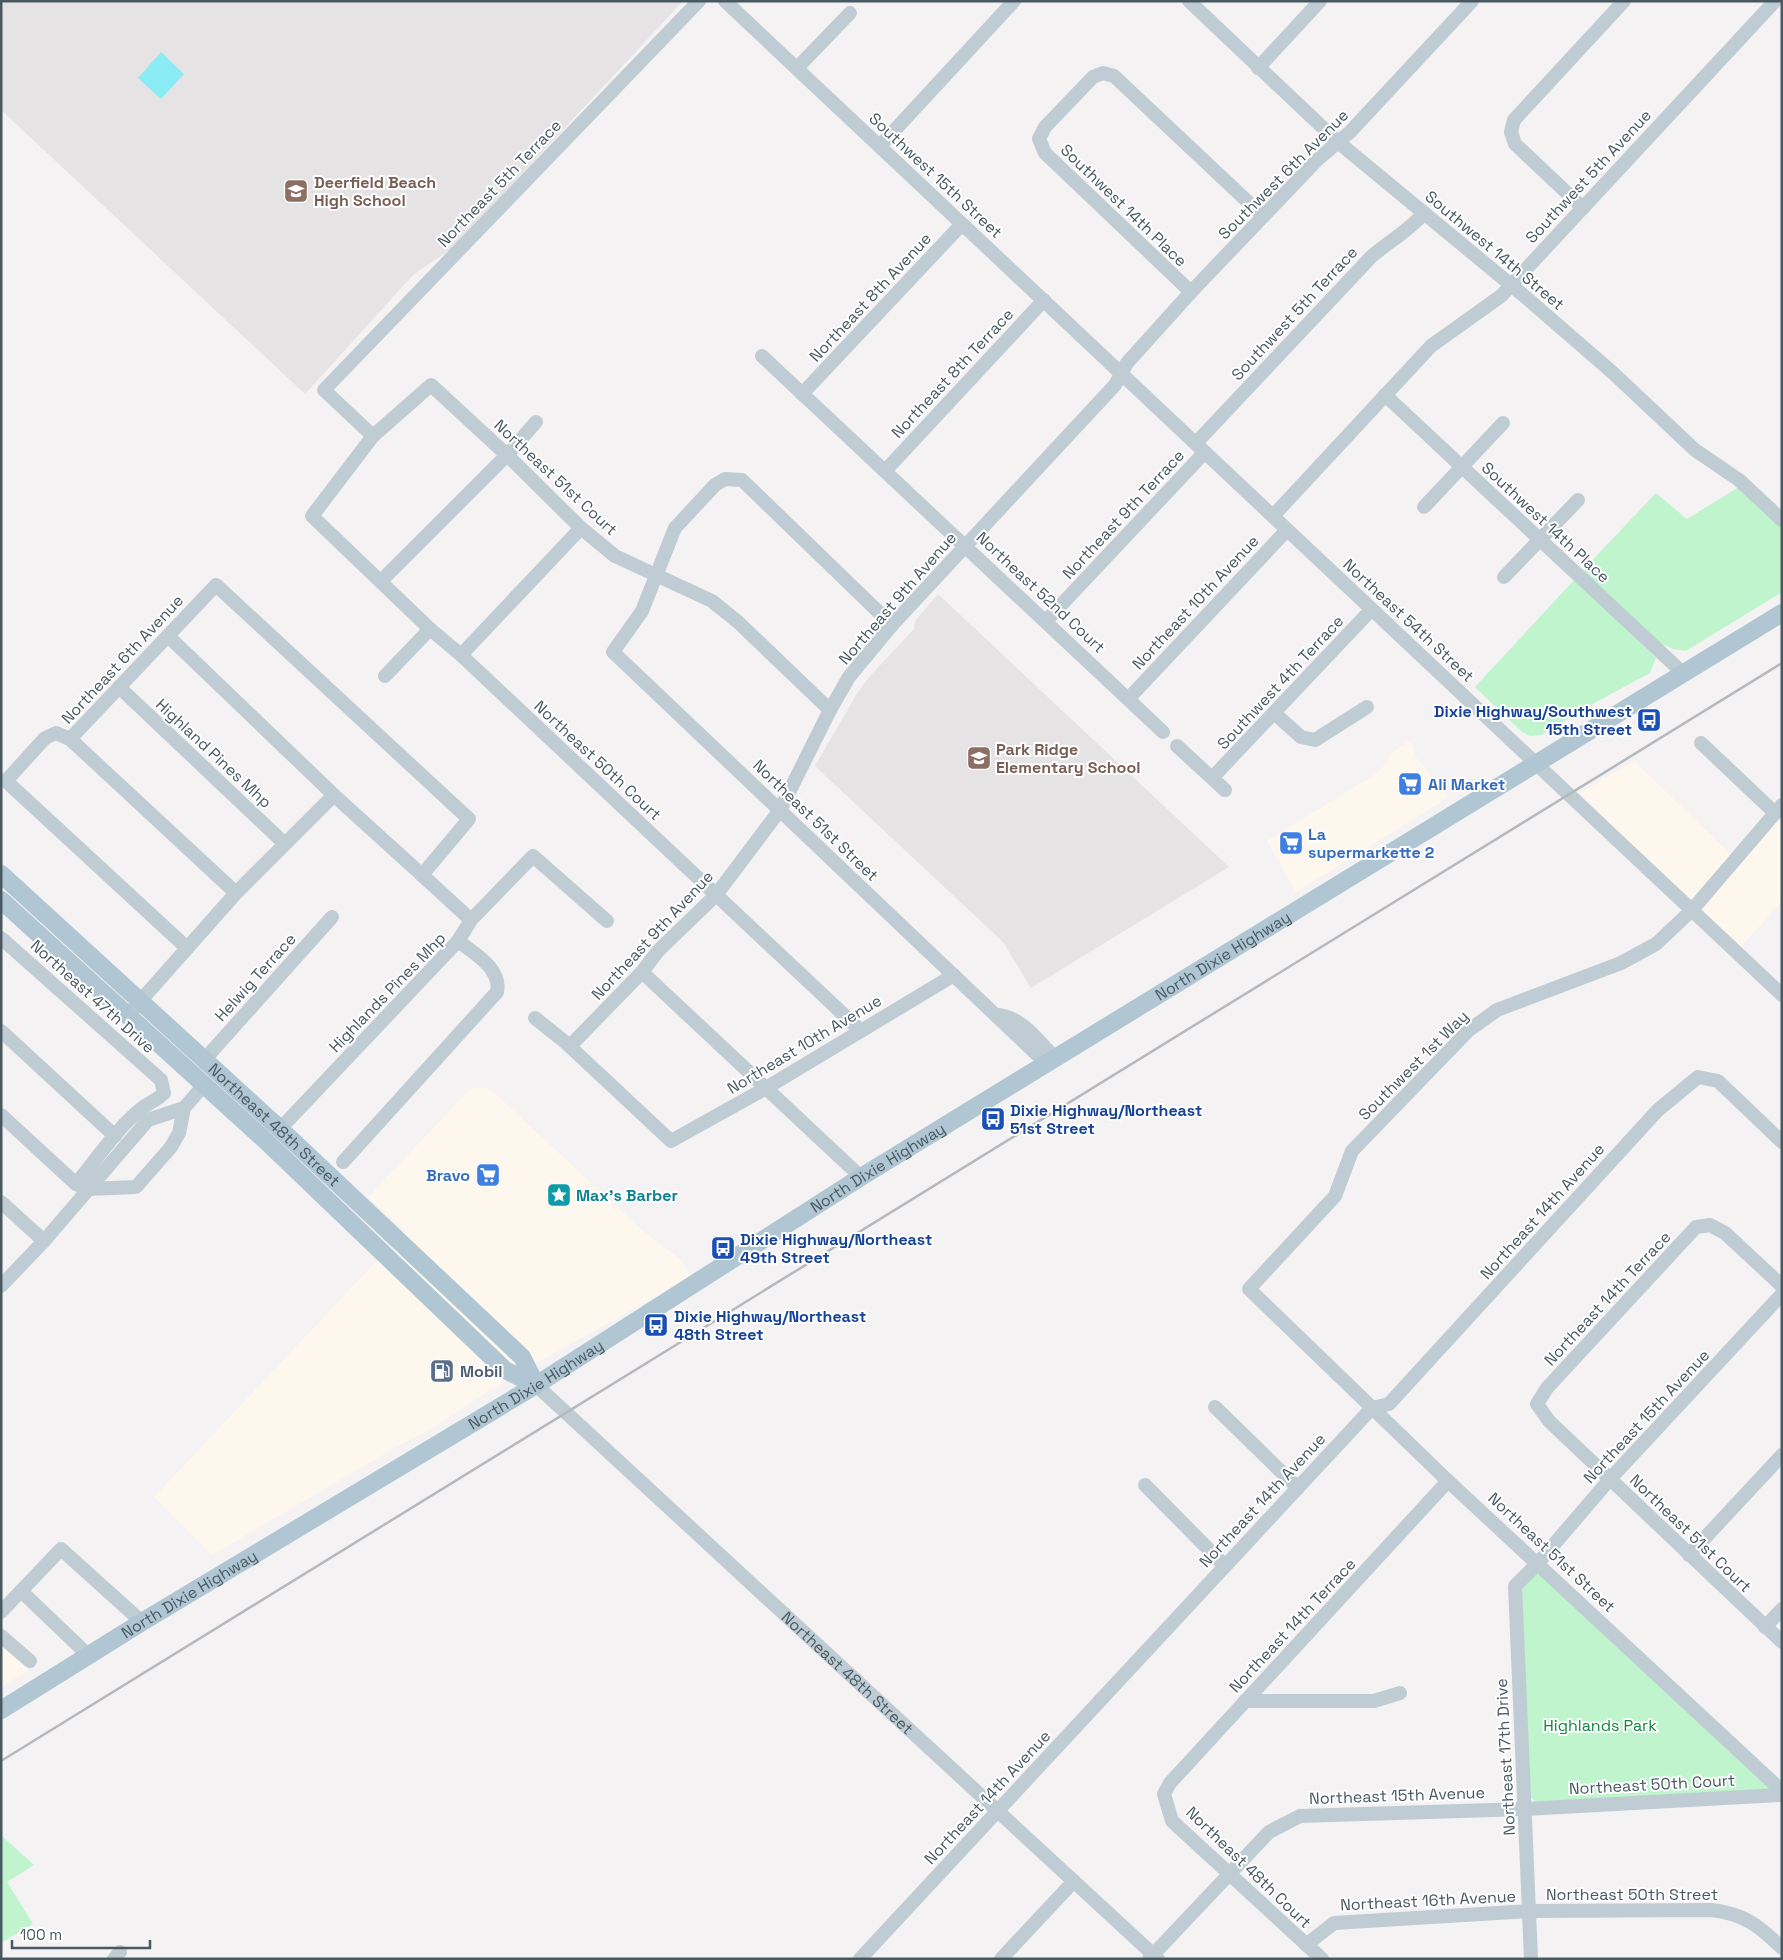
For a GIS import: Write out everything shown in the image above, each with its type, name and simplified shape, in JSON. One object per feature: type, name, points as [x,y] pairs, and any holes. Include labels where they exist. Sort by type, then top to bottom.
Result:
[{"type":"main road","name":"North Dixie Highway","points":[[1,1710],[142,1622],[536,1385],[861,1178],[1782,613]]},
{"type":"main road","name":"Northeast 48th Street","points":[[1,874],[280,1129],[522,1357],[536,1385]]},
{"type":"main road","name":"Northeast 48th Street","points":[[1,900],[204,1085],[505,1370],[536,1385]]},
{"type":"main road","points":[[204,1085],[214,1083],[223,1086],[279,1136],[298,1146]]},
{"type":"street","name":"Northeast 5th Terrace","points":[[373,436],[324,390],[699,1]]},
{"type":"street","name":"Southwest 15th Street","points":[[725,1],[1122,374]]},
{"type":"street","points":[[880,146],[1014,1]]},
{"type":"street","name":"Southwest 14th Street","points":[[1189,1],[1338,142],[1511,285],[1612,372],[1695,450],[1739,480],[1782,520]]},
{"type":"street","points":[[1258,68],[1320,1]]},
{"type":"street","name":"Southwest 6th Avenue","points":[[1122,374],[1127,363],[1191,292],[1263,216],[1350,132],[1472,1]]},
{"type":"street","points":[[1583,208],[1515,144],[1511,132],[1514,120],[1624,1]]},
{"type":"street","name":"Southwest 5th Avenue","points":[[1273,516],[1431,346],[1489,306],[1511,285],[1774,1]]},
{"type":"street","points":[[797,68],[850,12]]},
{"type":"street","name":"Southwest 14th Place","points":[[1191,292],[1045,153],[1039,139],[1045,127],[1093,77],[1103,73],[1114,76],[1263,216]]},
{"type":"street","name":"Southwest 5th Terrace","points":[[1200,448],[1372,257],[1386,244],[1414,224],[1424,213]]},
{"type":"street","name":"Northeast 8th Avenue","points":[[802,394],[962,224]]},
{"type":"street","name":"Northeast 8th Terrace","points":[[885,471],[1044,300]]},
{"type":"street","name":"Northeast 52nd Court","points":[[762,356],[1129,698],[1163,732]]},
{"type":"street","name":"Northeast 54th Street","points":[[1122,374],[1371,610],[1780,990]]},
{"type":"street","name":"Northeast 9th Avenue","points":[[570,1046],[642,972],[658,951],[716,895],[780,810],[830,710],[850,677],[892,625],[1115,384],[1122,374]]},
{"type":"street","name":"Northeast 51st Court","points":[[373,436],[430,385],[507,455],[581,528],[615,556],[712,601],[738,622],[830,710]]},
{"type":"street","name":"Southwest 14th Place","points":[[1385,395],[1683,673]]},
{"type":"street","points":[[381,581],[507,455],[536,422]]},
{"type":"street","points":[[1424,507],[1503,423]]},
{"type":"street","name":"Northeast 50th Court","points":[[373,436],[312,516],[430,629],[461,655],[860,1030]]},
{"type":"street","name":"Northeast 9th Terrace","points":[[1046,621],[1200,448]]},
{"type":"street","points":[[655,575],[675,528],[715,485],[725,479],[742,480],[892,625]]},
{"type":"street","points":[[1504,577],[1578,500]]},
{"type":"street","points":[[461,655],[581,528]]},
{"type":"street","name":"Northeast 10th Avenue","points":[[1129,698],[1287,530]]},
{"type":"street","name":"Northeast 51st Street","points":[[655,575],[642,611],[614,652],[995,1014],[1008,1015],[1022,1024],[1051,1061]]},
{"type":"street","name":"Northeast 6th Avenue","points":[[187,948],[6,781],[45,738],[56,733],[70,739],[216,585],[468,819],[422,875]]},
{"type":"street","name":"Southwest 4th Terrace","points":[[1213,778],[1371,610]]},
{"type":"street","points":[[385,676],[430,629]]},
{"type":"street","points":[[168,636],[334,795],[471,920]]},
{"type":"street","name":"Highland Pines Mhp","points":[[119,687],[285,844]]},
{"type":"street","points":[[1274,713],[1301,737],[1315,740],[1367,707]]},
{"type":"street","points":[[70,739],[236,893]]},
{"type":"street","points":[[1701,743],[1778,809]]},
{"type":"street","points":[[1177,746],[1225,790]]},
{"type":"street","points":[[128,1015],[236,893],[334,795]]},
{"type":"street","name":"Southwest 1st Way","points":[[1249,1289],[1335,1196],[1346,1160],[1352,1151],[1469,1030],[1506,1006],[1594,974],[1641,953],[1656,944],[1692,910],[1778,809]]},
{"type":"street","points":[[458,941],[471,920],[533,856],[607,921]]},
{"type":"street","name":"Helwig Terrace","points":[[204,1060],[332,917]]},
{"type":"street","name":"Northeast 47th Drive","points":[[1,938],[161,1080],[164,1093],[156,1101],[142,1108],[115,1136]]},
{"type":"street","name":"Highlands Pines Mhp","points":[[280,1129],[458,941],[496,974],[499,983],[498,992],[343,1162]]},
{"type":"street","points":[[642,972],[861,1178]]},
{"type":"street","name":"Northeast 10th Avenue","points":[[570,1046],[671,1141],[766,1088],[954,975]]},
{"type":"street","points":[[535,1018],[570,1046]]},
{"type":"street","points":[[1,1031],[115,1136],[44,1240],[1,1286]]},
{"type":"street","name":"Northeast 14th Avenue","points":[[860,1959],[1224,1565],[1372,1408],[1389,1404],[1658,1110],[1698,1077],[1718,1081],[1782,1142]]},
{"type":"street","points":[[1,1115],[82,1186],[136,1187],[171,1147],[179,1133],[184,1108],[204,1085]]},
{"type":"street","points":[[82,1186],[148,1120],[184,1108]]},
{"type":"street","points":[[1,1202],[44,1240]]},
{"type":"street","name":"Northeast 14th Terrace","points":[[1537,1404],[1547,1388],[1696,1227],[1710,1225],[1725,1234],[1782,1286]]},
{"type":"street","name":"Northeast 51st Street","points":[[1249,1289],[1448,1481],[1782,1791]]},
{"type":"street","name":"Northeast 15th Avenue","points":[[1538,1563],[1610,1479],[1782,1294]]},
{"type":"street","name":"Northeast 48th Street","points":[[536,1385],[1154,1957]]},
{"type":"street","name":"Northeast 51st Court","points":[[1537,1404],[1549,1421],[1782,1642]]},
{"type":"street","points":[[1215,1407],[1298,1488]]},
{"type":"street","points":[[1689,1555],[1782,1455]]},
{"type":"street","name":"Northeast 14th Terrace","points":[[1164,1794],[1170,1783],[1448,1481]]},
{"type":"street","points":[[1144,1485],[1224,1565]]},
{"type":"street","points":[[1,1612],[61,1549],[142,1622]]},
{"type":"street","name":"Northeast 17th Drive","points":[[1531,1959],[1515,1586],[1538,1563]]},
{"type":"street","points":[[21,1591],[88,1655]]},
{"type":"street","points":[[1765,1627],[1782,1609]]},
{"type":"street","points":[[1,1636],[30,1661]]},
{"type":"street","points":[[1245,1701],[1374,1701],[1400,1693]]},
{"type":"street","name":"Northeast 48th Court","points":[[1164,1794],[1172,1821],[1228,1875],[1322,1959]]},
{"type":"street","name":"Northeast 50th Court","points":[[1525,1809],[1782,1795]]},
{"type":"street","name":"Northeast 15th Avenue","points":[[1154,1957],[1269,1832],[1300,1816],[1525,1809]]},
{"type":"street","points":[[1001,1959],[1074,1881]]},
{"type":"street","name":"Northeast 50th Street","points":[[1530,1911],[1712,1910],[1732,1912],[1748,1920],[1782,1948]]},
{"type":"street","name":"Northeast 16th Avenue","points":[[1306,1945],[1334,1923],[1530,1911]]},
{"type":"shaded area","name":"Deerfield Beach High School","points":[[1,1],[683,1],[454,247],[414,274],[305,394],[1,110]]},
{"type":"shaded area","points":[[938,594],[1229,867],[1031,988],[1003,942],[815,766],[856,695],[869,677],[914,629],[915,621]]},
{"type":"shaded area","points":[[1408,742],[1414,746],[1414,755],[1449,797],[1296,892],[1267,841],[1380,771],[1394,751]]},
{"type":"shaded area","points":[[1634,761],[1738,861],[1782,809],[1782,901],[1739,949],[1580,793]]},
{"type":"shaded area","points":[[482,1087],[491,1090],[642,1230],[680,1259],[692,1276],[496,1386],[425,1433],[403,1443],[212,1555],[154,1497],[405,1231],[368,1197],[470,1089]]},
{"type":"shaded area","points":[[3,1647],[29,1670],[1,1687],[1,1649]]},
{"type":"green space","points":[[1739,487],[1782,528],[1782,592],[1686,651],[1673,649],[1658,642],[1581,572],[1656,493],[1687,519]]},
{"type":"green space","points":[[1575,579],[1656,658],[1650,673],[1541,735],[1530,736],[1522,732],[1475,687]]},
{"type":"green space","name":"Highlands Park","points":[[1533,1573],[1545,1575],[1772,1791],[1536,1802],[1528,1795],[1521,1594],[1526,1580]]},
{"type":"green space","points":[[1,1835],[34,1865],[7,1882],[33,1924],[1,1943]]},
{"type":"water","points":[[161,52],[184,74],[161,99],[138,78]]},
{"type":"railway","points":[[1,1761],[1782,663]]},
{"type":"place","name":"Deerfield Beach High School","points":[[296,191]]},
{"type":"place","name":"Dixie Highway/Southwest 15th Street","points":[[1649,720]]},
{"type":"place","name":"Park Ridge Elementary School","points":[[979,758]]},
{"type":"place","name":"Ali Market","points":[[1410,784]]},
{"type":"place","name":"La supermarkette 2","points":[[1291,843]]},
{"type":"place","name":"Dixie Highway/Northeast 51st Street","points":[[993,1119]]},
{"type":"place","name":"Bravo","points":[[488,1175]]},
{"type":"place","name":"Max’s Barber","points":[[559,1195]]},
{"type":"place","name":"Dixie Highway/Northeast 49th Street","points":[[723,1248]]},
{"type":"place","name":"Dixie Highway/Northeast 48th Street","points":[[656,1325]]},
{"type":"place","name":"Mobil","points":[[442,1371]]}]
